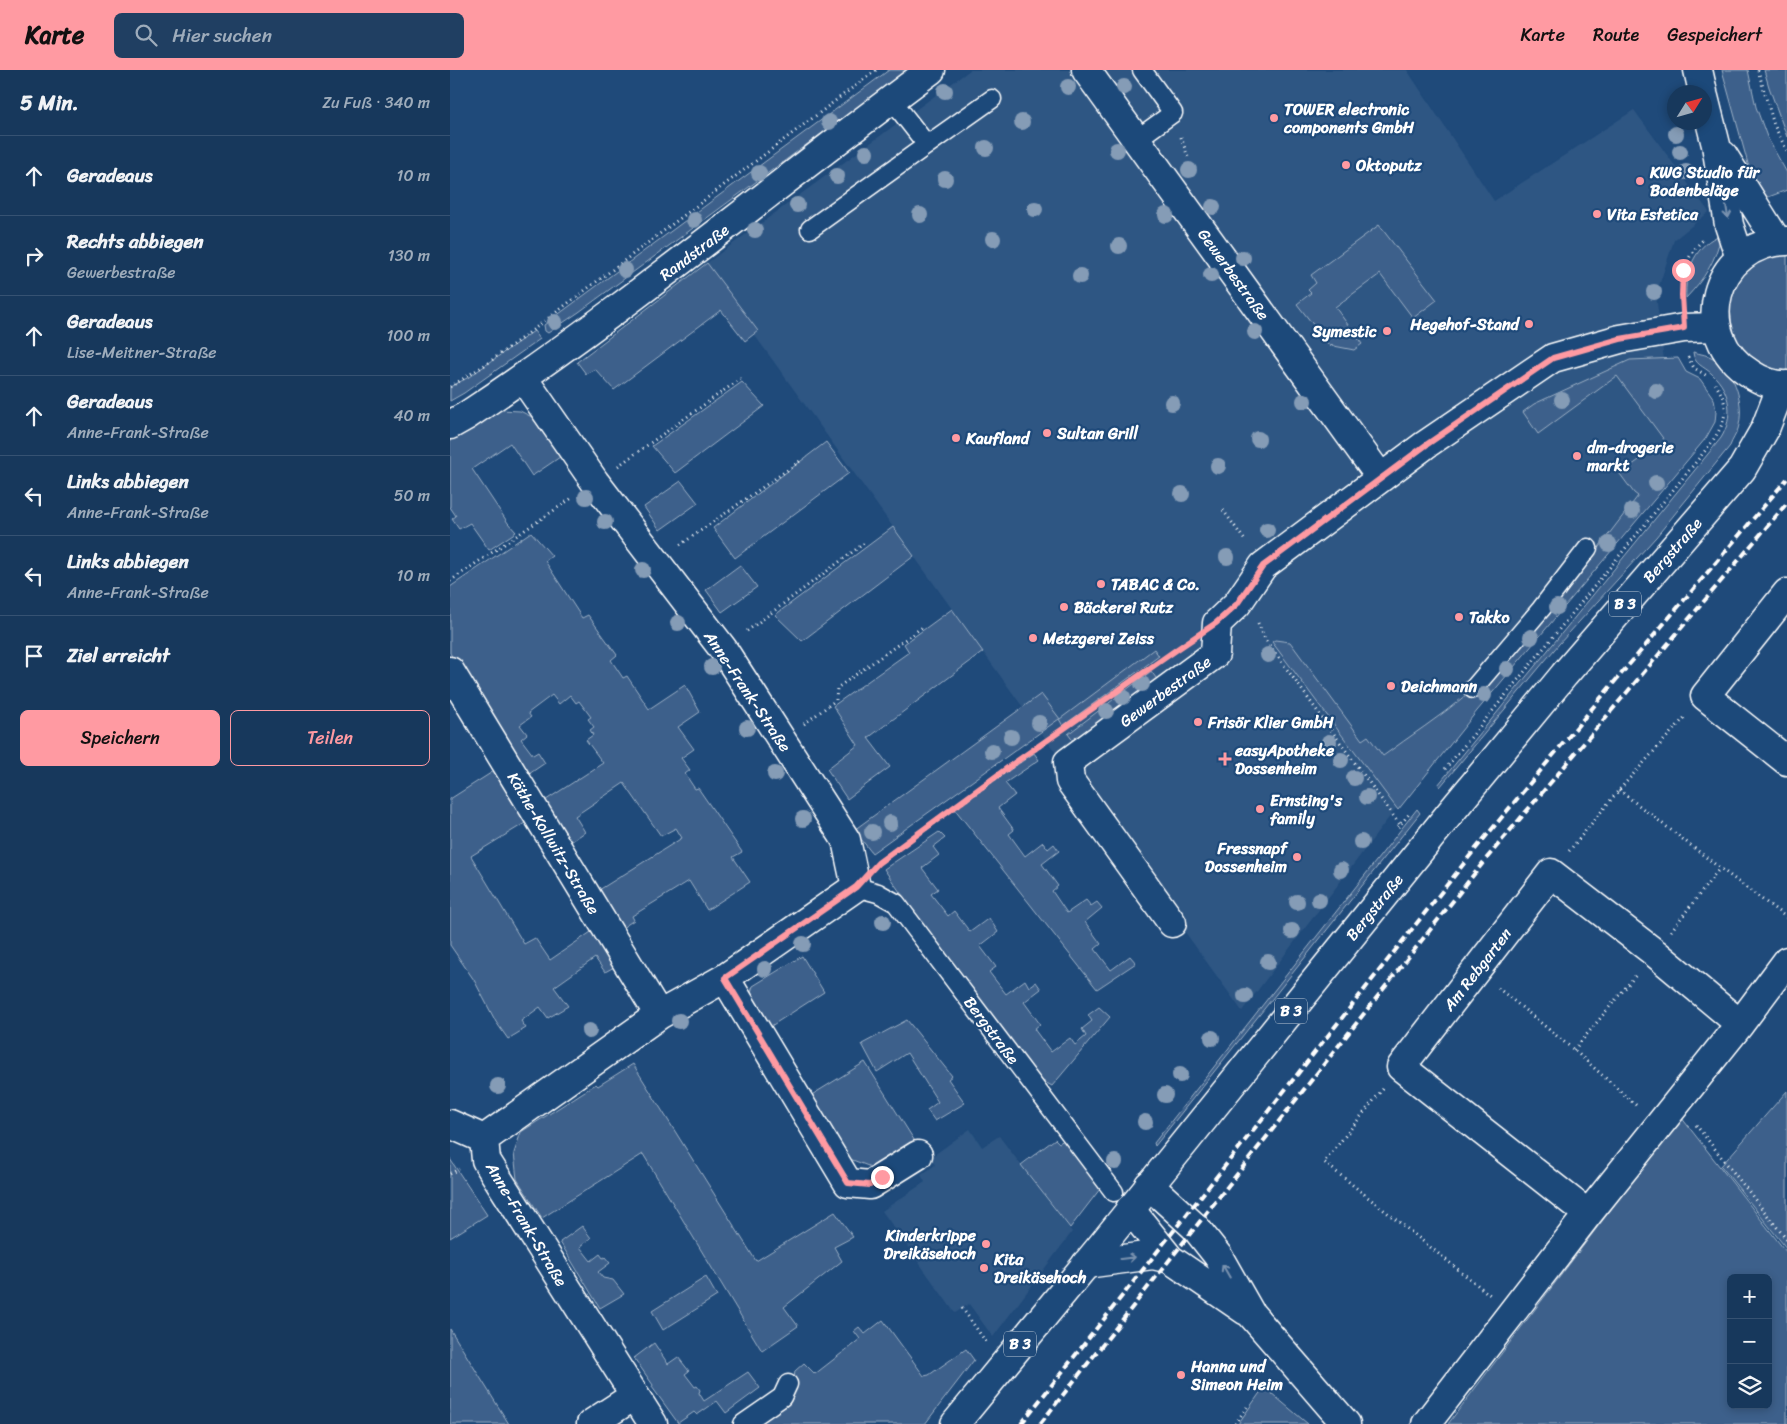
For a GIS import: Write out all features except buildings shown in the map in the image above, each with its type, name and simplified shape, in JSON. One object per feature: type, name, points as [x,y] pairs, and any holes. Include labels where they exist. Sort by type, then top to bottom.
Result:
[{"type":"street","name":"Randstraße","points":[[450,425],[523,378],[702,246],[931,70]]},
{"type":"street","name":"Gewerbestraße","points":[[1086,70],[1381,478]]},
{"type":"street","points":[[1698,70],[1701,85]]},
{"type":"street","points":[[1712,130],[1729,225],[1740,258]]},
{"type":"street","points":[[1716,146],[1782,241]]},
{"type":"street","name":"B 3","points":[[1782,241],[1757,246],[1740,258],[1727,272],[1719,289],[1715,308],[1716,327],[1724,349],[1739,367],[1759,380],[1784,385]]},
{"type":"street","name":"Gewerbestraße","points":[[1172,923],[1070,781],[1068,762],[1215,654],[1216,623],[1237,604],[1263,566],[1381,478],[1553,358],[1620,339],[1684,328],[1716,327]]},
{"type":"street","name":"Anne-Frank-Straße","points":[[523,378],[596,482],[722,649],[782,740],[846,840],[856,887],[725,978],[659,1015],[484,1139],[486,1160],[653,1424]]},
{"type":"street","name":"Bergstraße","points":[[955,1424],[1086,1264],[1122,1200],[1150,1185],[1564,675],[1742,469],[1765,429],[1784,385]]},
{"type":"street","points":[[1787,593],[1705,696],[1787,761]]},
{"type":"street","name":"Käthe-Kollwitz-Straße","points":[[450,671],[659,1015]]},
{"type":"street","points":[[1551,873],[1655,953],[1740,1024]]},
{"type":"street","name":"Am Rebgarten","points":[[1401,1067],[1551,873]]},
{"type":"street","points":[[1426,1424],[1588,1214],[1678,1104],[1787,961]]},
{"type":"street","points":[[725,978],[848,1183],[870,1185],[918,1155]]},
{"type":"street","points":[[1401,1067],[1588,1214]]},
{"type":"street","points":[[450,1124],[484,1139]]},
{"type":"street","points":[[1150,1185],[1195,1227],[1218,1256],[1250,1314],[1346,1424]]},
{"type":"street","points":[[1122,1200],[1170,1259],[1250,1314]]},
{"type":"street","points":[[1086,1264],[1153,1255],[1170,1259]]},
{"type":"street","points":[[591,1424],[634,1396]]},
{"type":"lane","points":[[1136,139],[1173,113],[1142,70]]},
{"type":"lane","points":[[810,229],[992,98]]},
{"type":"lane","points":[[891,100],[927,145]]},
{"type":"lane","points":[[1473,689],[1588,548]]},
{"type":"lane","name":"Bergstraße","points":[[856,887],[878,892],[896,903],[1122,1200]]},
{"type":"lane","points":[[743,1424],[782,1397],[788,1384]]},
{"type":"path","points":[[450,387],[488,363],[538,326],[876,70]]},
{"type":"path","points":[[1758,70],[1774,125],[1787,152]]},
{"type":"path","points":[[1444,771],[1709,446],[1722,427],[1725,414],[1723,399],[1718,388],[1711,379],[1694,368],[1688,360],[1682,295],[1683,270],[1699,244],[1710,234],[1729,225]]},
{"type":"path","points":[[450,580],[596,482],[743,377]]},
{"type":"path","points":[[656,563],[803,459]]},
{"type":"path","points":[[1223,510],[1263,566]]},
{"type":"path","points":[[722,649],[866,542]]},
{"type":"path","points":[[1256,618],[1265,639],[1400,825]]},
{"type":"path","points":[[782,740],[836,700],[837,688],[924,626]]},
{"type":"path","points":[[1551,873],[1620,790],[1705,696]]},
{"type":"path","points":[[856,887],[878,863],[1049,739]]},
{"type":"path","points":[[1620,790],[1787,918]]},
{"type":"path","points":[[1395,832],[1413,809]]},
{"type":"path","points":[[1477,970],[1574,1050],[1659,1125]]},
{"type":"path","points":[[1401,1067],[1324,1162],[1512,1313]]},
{"type":"path","points":[[1678,1104],[1787,1240]]},
{"type":"path","points":[[962,1308],[987,1343]]},
{"type":"path","points":[[1234,1424],[1247,1407]]},
{"type":"shaded area","points":[[889,70],[908,70],[579,312],[548,333],[545,331],[544,325]]},
{"type":"shaded area","points":[[970,70],[1407,70],[1494,201],[1634,110],[1709,212],[1674,240],[1656,295],[1664,360],[1707,425],[1397,807],[1242,1011],[704,265]]},
{"type":"shaded area","points":[[1722,70],[1748,70],[1756,107],[1767,137],[1787,173],[1787,190],[1763,199],[1753,182]]},
{"type":"shaded area","points":[[1764,70],[1787,70],[1787,137],[1769,87]]},
{"type":"shaded area","points":[[1379,225],[1437,300],[1413,318],[1380,274],[1335,307],[1362,344],[1354,350],[1329,345],[1297,304],[1311,293],[1308,290],[1316,283],[1311,275]]},
{"type":"shaded area","points":[[1721,235],[1716,253],[1708,269],[1686,298],[1687,279],[1693,260],[1705,245]]},
{"type":"shaded area","points":[[1787,252],[1787,376],[1759,367],[1735,341],[1730,325],[1729,307],[1734,289],[1743,274],[1756,262],[1772,254]]},
{"type":"shaded area","points":[[707,263],[758,331],[745,341],[721,310],[614,390],[595,369],[586,374],[577,362]]},
{"type":"shaded area","points":[[534,331],[540,339],[450,401],[450,387],[469,377]]},
{"type":"shaded area","points":[[1693,352],[1715,359],[1722,365],[1728,372],[1737,390],[1740,420],[1730,446],[1656,537],[1559,644],[1440,787],[1438,785],[1721,438],[1728,422],[1727,396],[1709,371],[1697,363]]},
{"type":"shaded area","points":[[1678,358],[1686,372],[1700,379],[1714,399],[1715,422],[1706,438],[1477,711],[1398,810],[1272,642],[1275,640],[1290,642],[1362,740],[1368,736],[1383,756],[1466,695],[1513,650],[1557,600],[1638,496],[1620,474],[1665,441],[1617,376],[1538,434],[1523,412],[1534,404],[1630,360]]},
{"type":"shaded area","points":[[742,382],[764,406],[675,473],[652,446]]},
{"type":"shaded area","points":[[501,410],[520,411],[532,417],[560,457],[532,476],[510,443],[472,469],[516,532],[489,550],[470,523],[459,529],[452,519],[456,516],[450,507],[450,440]]},
{"type":"shaded area","points":[[826,442],[849,473],[735,558],[713,528]]},
{"type":"shaded area","points":[[681,481],[698,503],[660,530],[644,507]]},
{"type":"shaded area","points":[[893,527],[914,556],[802,641],[775,615]]},
{"type":"shaded area","points":[[531,532],[552,556],[545,561],[582,618],[588,615],[617,655],[611,660],[623,678],[627,676],[649,709],[685,685],[700,712],[678,727],[694,749],[681,758],[690,770],[685,774],[695,789],[698,788],[742,852],[733,857],[750,882],[707,910],[689,881],[632,916],[634,920],[622,928],[599,890],[682,838],[676,828],[661,836],[624,783],[575,816],[585,832],[568,844],[543,802],[603,763],[586,740],[593,735],[590,730],[594,727],[588,719],[591,717],[579,701],[576,703],[570,695],[559,704],[552,695],[528,713],[531,717],[520,725],[527,734],[521,739],[533,755],[538,752],[545,763],[526,776],[488,721],[450,653],[450,587]]},
{"type":"shaded area","points":[[740,565],[757,587],[722,612],[706,590]]},
{"type":"shaded area","points":[[952,609],[983,652],[868,738],[890,767],[847,799],[827,769],[858,745],[833,706],[909,652],[904,644]]},
{"type":"shaded area","points":[[1154,649],[1159,656],[1063,726],[1059,719],[872,853],[854,830],[1041,694],[1060,719]]},
{"type":"shaded area","points":[[1151,671],[1159,682],[1074,742],[1068,734]]},
{"type":"shaded area","points":[[1034,753],[1039,760],[1005,783],[1015,795],[998,808],[1014,830],[1009,834],[1025,856],[1043,842],[1048,849],[1054,844],[1059,851],[1042,864],[1058,886],[1052,891],[1067,913],[1086,900],[1091,906],[1097,902],[1102,908],[1085,922],[1101,944],[1095,949],[1111,970],[1130,956],[1136,963],[1097,989],[954,808]]},
{"type":"shaded area","points":[[494,771],[525,823],[471,856],[524,944],[535,938],[550,960],[591,932],[616,966],[605,972],[595,958],[554,987],[568,1006],[548,1018],[540,1007],[521,1021],[526,1028],[508,1039],[496,1022],[474,980],[450,945],[450,799]]},
{"type":"shaded area","points":[[1417,809],[1420,813],[1155,1146],[1154,1143]]},
{"type":"shaded area","points":[[939,832],[945,838],[933,847],[939,855],[922,868],[938,889],[931,894],[948,916],[954,911],[970,932],[989,918],[998,932],[980,946],[996,967],[989,972],[1006,994],[1025,980],[1029,987],[1036,982],[1041,989],[1024,1002],[1040,1024],[1034,1029],[1051,1052],[1070,1038],[1075,1045],[1086,1036],[1082,1029],[1092,1021],[1088,1015],[1099,1007],[1110,1017],[1052,1086],[1041,1080],[938,947],[884,869]]},
{"type":"shaded area","points":[[802,956],[824,992],[768,1028],[753,1003],[751,992],[753,986]]},
{"type":"shaded area","points":[[907,1020],[952,1076],[948,1079],[965,1103],[935,1121],[927,1110],[938,1102],[907,1053],[877,1072],[862,1044]]},
{"type":"shaded area","points":[[865,1062],[916,1143],[876,1169],[850,1159],[810,1096]]},
{"type":"shaded area","points":[[633,1064],[756,1261],[835,1212],[853,1237],[834,1247],[842,1261],[784,1307],[798,1326],[762,1351],[643,1154],[542,1218],[517,1179],[514,1153],[521,1132],[596,1084],[598,1086]]},
{"type":"shaded area","points":[[1787,1091],[1787,1249],[1721,1166]]},
{"type":"shaded area","points":[[1681,1117],[1787,1253],[1787,1424],[1448,1424]]},
{"type":"shaded area","name":"Kita Dreikäsehoch","points":[[970,1129],[982,1147],[999,1136],[1072,1232],[993,1337],[969,1304],[955,1313],[882,1211],[925,1182],[921,1175],[935,1165],[930,1158]]},
{"type":"shaded area","points":[[1055,1139],[1059,1143],[1064,1140],[1100,1189],[1070,1228],[1021,1165]]},
{"type":"shaded area","points":[[450,1159],[487,1215],[450,1238]]},
{"type":"shaded area","points":[[582,1226],[591,1238],[580,1247],[591,1261],[600,1254],[603,1258],[605,1257],[610,1263],[598,1272],[603,1278],[613,1280],[624,1294],[600,1308],[560,1242]]},
{"type":"shaded area","points":[[706,1277],[717,1296],[663,1330],[652,1311]]},
{"type":"shaded area","points":[[883,1320],[924,1376],[929,1375],[966,1349],[974,1360],[925,1424],[754,1424],[792,1394],[795,1371],[804,1363],[815,1374],[860,1339],[854,1331],[859,1327],[865,1334]]},
{"type":"shaded area","points":[[450,1329],[509,1424],[450,1424]]},
{"type":"shaded area","points":[[654,1343],[668,1364],[678,1357],[689,1371],[685,1374],[695,1387],[697,1386],[700,1390],[699,1393],[704,1401],[748,1372],[760,1388],[726,1413],[717,1401],[697,1415],[694,1412],[678,1423],[634,1358]]},
{"type":"shaded area","points":[[1264,1387],[1308,1424],[1238,1424]]},
{"type":"railway","points":[[1021,1424],[1473,852],[1787,479]]},
{"type":"railway","points":[[1040,1424],[1486,859],[1787,503]]},
{"type":"place","name":"TOWER electronic components GmbH","points":[[1274,118]]},
{"type":"place","name":"Oktoputz","points":[[1346,165]]},
{"type":"place","name":"KWG Studio für Bodenbeläge","points":[[1640,181]]},
{"type":"place","name":"Vita Estetica","points":[[1597,214]]},
{"type":"place","name":"Hegehof-Stand","points":[[1529,324]]},
{"type":"place","name":"Symestic","points":[[1387,331]]},
{"type":"place","name":"Sultan Grill","points":[[1047,433]]},
{"type":"place","name":"Kaufland","points":[[956,438]]},
{"type":"place","name":"dm-drogerie markt","points":[[1577,456]]},
{"type":"place","name":"TABAC & Co.","points":[[1101,584]]},
{"type":"place","name":"Bäckerei Rutz","points":[[1064,607]]},
{"type":"place","name":"Takko","points":[[1459,617]]},
{"type":"place","name":"Metzgerei Zeiss","points":[[1033,638]]},
{"type":"place","name":"Deichmann","points":[[1391,686]]},
{"type":"place","name":"Frisör Klier GmbH","points":[[1198,722]]},
{"type":"place","name":"easyApotheke Dossenheim","points":[[1225,759]]},
{"type":"place","name":"Ernsting's family","points":[[1260,809]]},
{"type":"place","name":"Fressnapf Dossenheim","points":[[1297,857]]},
{"type":"place","name":"Kinderkrippe Dreikäsehoch","points":[[986,1244]]},
{"type":"place","name":"Kita Dreikäsehoch","points":[[984,1268]]},
{"type":"place","name":"Hanna und Simeon Heim","points":[[1181,1375]]},
{"type":"route","points":[[882,1177],[870,1185],[848,1183],[725,978],[856,887],[878,863],[1013,764],[1216,623],[1237,604],[1263,566],[1426,445],[1553,358],[1620,339],[1684,328],[1683,270]]}]
